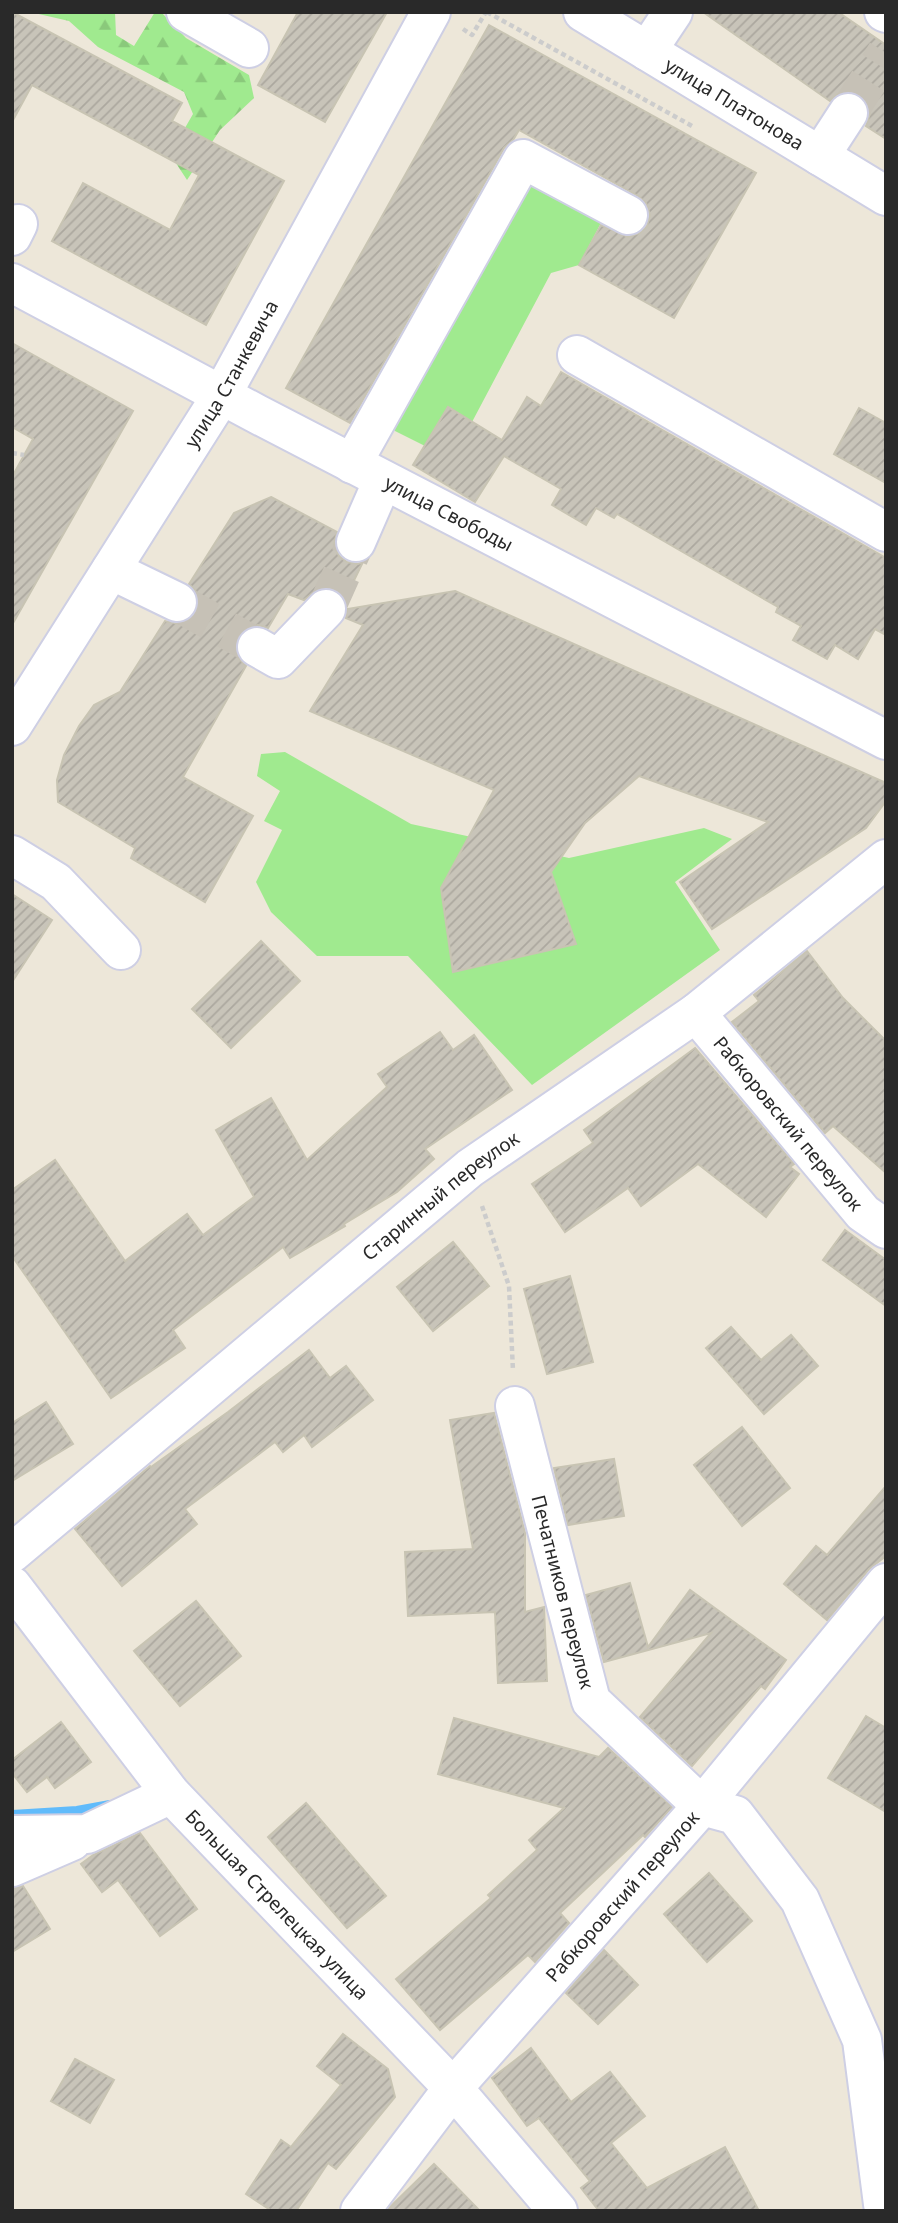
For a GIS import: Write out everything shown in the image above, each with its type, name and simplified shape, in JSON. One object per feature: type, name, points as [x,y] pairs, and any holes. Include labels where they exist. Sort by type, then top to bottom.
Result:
[{"type":"street","points":[[186,12],[249,48]]},
{"type":"street","name":"улица Платонова","points":[[583,12],[886,196]]},
{"type":"street","points":[[647,51],[673,12]]},
{"type":"street","name":"улица Станкевича","points":[[13,724],[221,396],[447,20]]},
{"type":"street","points":[[820,156],[848,113]]},
{"type":"street","points":[[356,542],[368,472],[523,159],[628,215]]},
{"type":"street","name":"улица Свободы","points":[[12,283],[221,396],[885,737]]},
{"type":"street","points":[[577,355],[886,532]]},
{"type":"street","points":[[111,570],[177,602]]},
{"type":"street","points":[[257,647],[278,659],[326,609]]},
{"type":"street","points":[[12,855],[56,882],[121,950]]},
{"type":"street","name":"Старинный переулок","points":[[12,1553],[470,1168],[696,1013],[886,859]]},
{"type":"street","name":"Рабкоровский переулок","points":[[696,1013],[863,1213],[886,1229]]},
{"type":"street","name":"Печатников переулок","points":[[515,1406],[591,1701],[702,1806],[735,1815],[800,1900],[862,2040],[886,2211]]},
{"type":"street","name":"Рабкоровский переулок","points":[[360,2211],[453,2088],[702,1806],[886,1583]]},
{"type":"street","name":"Большая Стрелецкая улица","points":[[12,1586],[171,1794],[453,2088],[558,2211]]},
{"type":"street","points":[[12,1867],[171,1794]]},
{"type":"street","points":[[12,1835],[87,1834]]},
{"type":"path","points":[[447,20],[472,35],[486,12],[692,127]]},
{"type":"path","points":[[12,453],[24,455]]},
{"type":"path","points":[[470,1168],[509,1286],[515,1406]]},
{"type":"green space","points":[[30,12],[115,12],[116,35],[134,46],[155,12],[161,12],[186,38],[249,75],[254,98],[220,130],[187,180],[170,154],[193,114],[184,92],[98,47],[69,21]]},
{"type":"green space","points":[[526,180],[603,219],[579,265],[551,273],[472,422],[425,446],[387,427]]},
{"type":"green space","points":[[285,752],[411,824],[569,858],[704,828],[732,839],[675,882],[720,950],[532,1085],[408,956],[317,956],[271,912],[256,882],[282,830],[264,821],[280,791],[257,776],[261,754]]},
{"type":"building","points":[[12,12],[182,103],[172,121],[284,181],[206,325],[52,241],[83,183],[170,230],[199,175],[32,85],[12,122]]},
{"type":"building","points":[[298,12],[387,12],[325,122],[258,85]]},
{"type":"building","points":[[703,12],[838,12],[886,45],[886,139],[866,126],[870,113],[868,104],[860,95],[848,91],[838,94],[830,101]]},
{"type":"building","points":[[489,25],[756,173],[674,318],[579,265],[601,225],[628,237],[640,233],[647,226],[650,215],[646,203],[519,130],[504,148],[350,423],[286,388]]},
{"type":"building","points":[[12,343],[133,411],[12,625],[12,477],[33,439],[12,427]]},
{"type":"building","points":[[561,372],[886,558],[886,635],[875,629],[858,659],[835,645],[827,659],[793,640],[801,626],[776,612],[778,607],[617,514],[614,518],[596,508],[586,525],[552,505],[561,489],[504,456],[475,502],[413,465],[448,407],[502,440],[527,397],[541,406]]},
{"type":"building","points":[[859,408],[886,423],[886,483],[834,454]]},
{"type":"building","points":[[271,497],[337,532],[334,545],[339,556],[347,562],[363,562],[345,599],[341,593],[331,588],[319,588],[304,600],[288,594],[268,628],[258,625],[247,628],[238,637],[235,648],[238,657],[246,666],[183,777],[253,816],[205,902],[131,858],[135,848],[58,802],[57,780],[64,755],[94,705],[120,692],[165,621],[179,624],[190,620],[196,612],[199,600],[189,584],[234,513]]},
{"type":"building","points":[[455,591],[886,783],[886,801],[866,828],[712,929],[680,882],[768,822],[639,776],[585,823],[551,872],[576,944],[453,972],[441,888],[494,790],[310,711],[363,625],[346,618],[347,609]]},
{"type":"building","points":[[12,894],[52,920],[12,982]]},
{"type":"building","points":[[261,941],[300,981],[231,1048],[192,1009]]},
{"type":"building","points":[[807,951],[843,998],[886,1041],[886,1173],[833,1126],[825,1133],[732,1022],[759,1001],[754,995]]},
{"type":"building","points":[[440,1032],[453,1050],[474,1035],[512,1090],[425,1149],[434,1159],[397,1192],[290,1258],[283,1247],[173,1330],[185,1348],[111,1398],[12,1256],[12,1190],[55,1160],[125,1261],[187,1214],[203,1235],[254,1197],[216,1130],[271,1098],[307,1160],[387,1087],[378,1074]]},
{"type":"building","points":[[695,1048],[794,1164],[790,1167],[799,1174],[766,1217],[698,1164],[641,1206],[628,1188],[565,1232],[532,1184],[593,1143],[584,1130]]},
{"type":"building","points":[[845,1230],[886,1260],[886,1306],[823,1260]]},
{"type":"building","points":[[453,1242],[489,1286],[433,1331],[397,1287]]},
{"type":"building","points":[[570,1276],[593,1362],[547,1374],[524,1289]]},
{"type":"building","points":[[731,1327],[761,1360],[791,1335],[818,1366],[764,1414],[706,1348]]},
{"type":"building","points":[[309,1350],[330,1378],[346,1366],[373,1400],[312,1447],[304,1435],[283,1452],[275,1442],[185,1509],[197,1524],[122,1586],[75,1529],[150,1466],[228,1412]]},
{"type":"building","points":[[46,1402],[73,1444],[12,1481],[12,1423]]},
{"type":"building","points":[[494,1413],[525,1533],[525,1612],[544,1607],[547,1681],[498,1683],[495,1612],[408,1616],[405,1552],[473,1549],[450,1420]]},
{"type":"building","points":[[742,1427],[790,1488],[742,1526],[694,1465]]},
{"type":"building","points":[[614,1459],[624,1516],[568,1525],[554,1468]]},
{"type":"building","points":[[886,1486],[886,1556],[869,1569],[827,1620],[784,1584],[816,1546],[827,1555]]},
{"type":"building","points":[[630,1583],[648,1647],[690,1590],[786,1660],[765,1689],[761,1686],[692,1766],[640,1717],[711,1633],[604,1662],[586,1595]]},
{"type":"building","points":[[196,1601],[241,1656],[180,1706],[134,1651]]},
{"type":"building","points":[[866,1716],[886,1728],[886,1812],[828,1778]]},
{"type":"building","points":[[454,1718],[599,1757],[608,1748],[672,1807],[645,1837],[643,1835],[560,1913],[569,1923],[535,1962],[528,1955],[440,2030],[396,1979],[491,1898],[488,1895],[537,1850],[529,1840],[564,1808],[438,1774]]},
{"type":"building","points":[[61,1722],[91,1762],[55,1788],[47,1777],[27,1792],[12,1773],[12,1760]]},
{"type":"building","points":[[306,1803],[386,1896],[347,1928],[268,1837]]},
{"type":"building","points":[[140,1833],[197,1909],[160,1936],[118,1880],[102,1892],[81,1864],[93,1855]]},
{"type":"building","points":[[709,1873],[752,1921],[707,1962],[664,1914]]},
{"type":"building","points":[[23,1886],[50,1929],[12,1952],[12,1888]]},
{"type":"building","points":[[604,1950],[638,1985],[598,2024],[566,1993]]},
{"type":"building","points":[[343,2034],[388,2069],[395,2097],[336,2169],[328,2163],[296,2211],[272,2211],[246,2194],[281,2140],[291,2147],[341,2085],[317,2066]]},
{"type":"building","points":[[531,2048],[571,2102],[610,2072],[645,2116],[611,2143],[647,2188],[725,2147],[759,2211],[599,2211],[581,2188],[590,2181],[539,2118],[527,2126],[492,2078]]},
{"type":"building","points":[[75,2059],[114,2080],[90,2123],[51,2101]]},
{"type":"building","points":[[434,2164],[480,2211],[388,2211],[389,2208]]},
{"type":"waterway","points":[[12,1815],[77,1811],[110,1805]]},
{"type":"tunnel","points":[[848,113],[886,53]]},
{"type":"tunnel","points":[[326,609],[356,542]]},
{"type":"tunnel","points":[[177,602],[257,647]]}]
